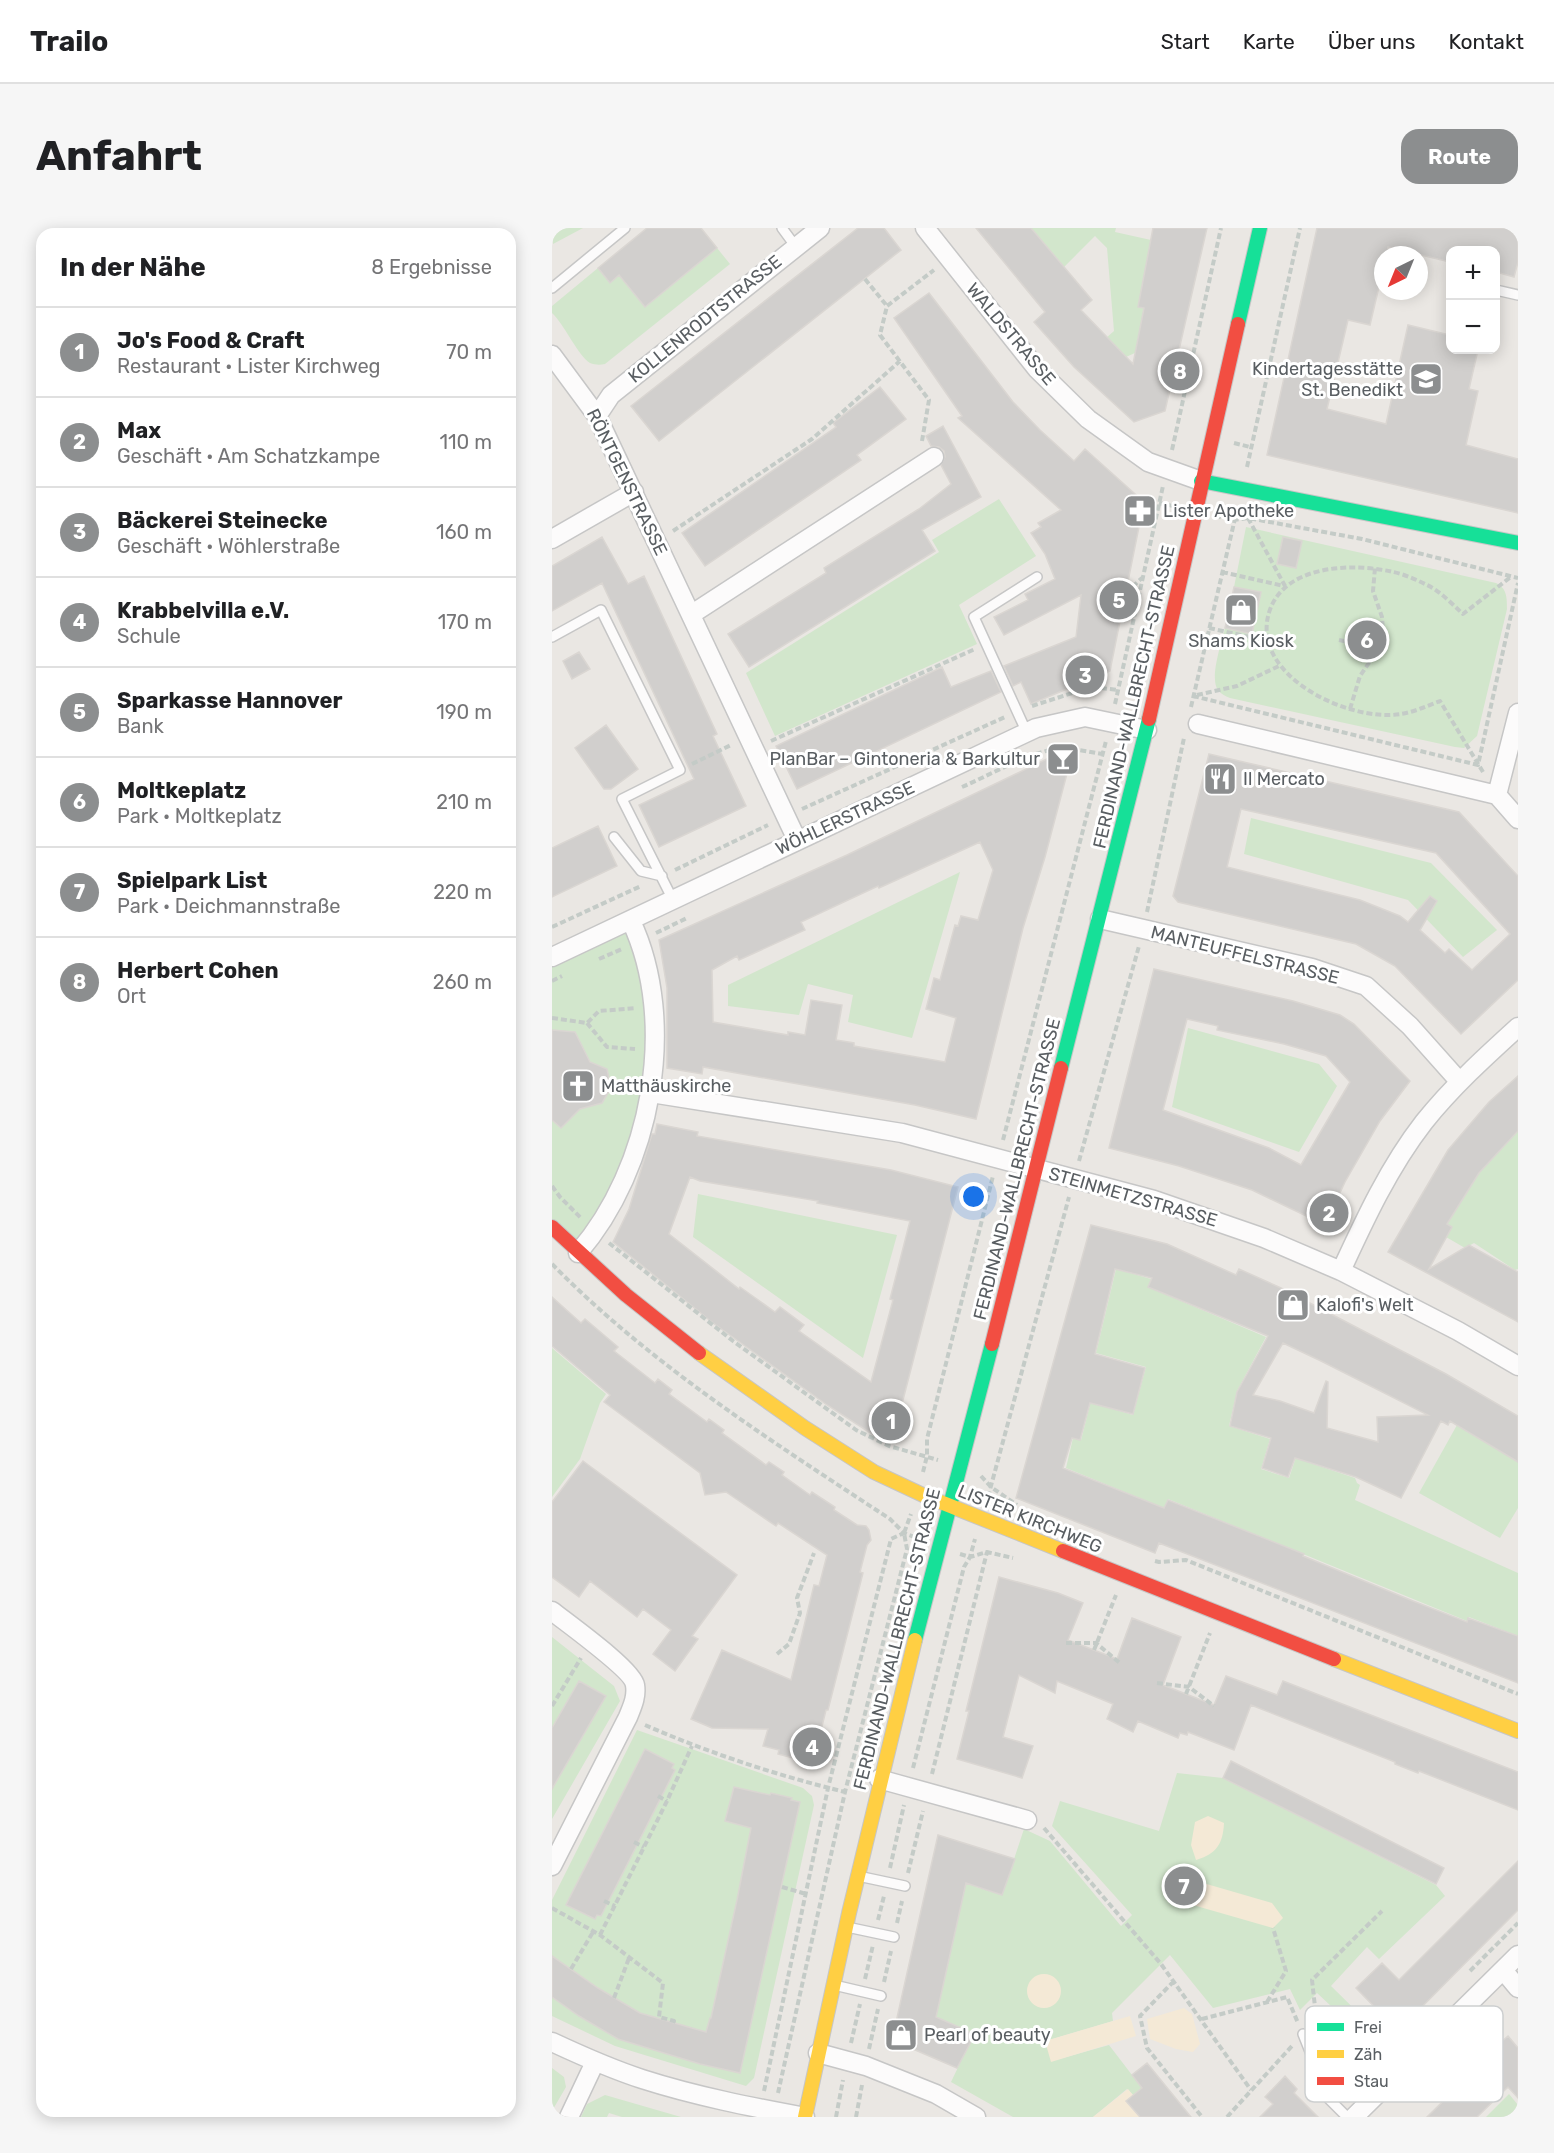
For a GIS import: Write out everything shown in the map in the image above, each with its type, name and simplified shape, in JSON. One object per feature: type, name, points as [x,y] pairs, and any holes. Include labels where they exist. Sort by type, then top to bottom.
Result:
[{"type":"street","name":"KOLLENRODTSTRASSE","points":[[597,416],[610,395],[820,228]]},
{"type":"street","name":"WALDSTRASSE","points":[[925,228],[1037,369],[1088,419],[1148,462],[1201,481]]},
{"type":"street","name":"FERDINAND-WALLBRECHT-STRASSE","points":[[805,2117],[879,1779],[986,1369],[1147,730],[1201,481],[1260,228]]},
{"type":"street","name":"RÖNTGENSTRASSE","points":[[552,356],[597,416],[692,614],[796,840]]},
{"type":"street","points":[[692,614],[934,457]]},
{"type":"street","points":[[1201,481],[1518,543]]},
{"type":"street","points":[[552,539],[634,492]]},
{"type":"street","points":[[1497,795],[1518,713]]},
{"type":"street","name":"WÖHLERSTRASSE","points":[[552,957],[1036,728],[1085,717],[1147,730]]},
{"type":"street","points":[[1193,720],[1497,795],[1518,819]]},
{"type":"street","name":"MANTEUFFELSTRASSE","points":[[1100,919],[1312,968],[1366,986],[1410,1026],[1460,1081]]},
{"type":"street","points":[[578,1253],[596,1233],[622,1184],[637,1144],[651,1093],[653,993],[640,940],[631,921]]},
{"type":"street","points":[[1341,1270],[1389,1175],[1424,1123],[1460,1081],[1518,1027]]},
{"type":"street","name":"STEINMETZSTRASSE","points":[[651,1093],[902,1133],[1154,1200],[1264,1238],[1341,1270],[1458,1331],[1518,1366]]},
{"type":"street","name":"LISTER KIRCHWEG","points":[[552,1227],[578,1253],[713,1364],[825,1443],[917,1494],[1518,1731]]},
{"type":"street","points":[[552,1611],[626,1670],[635,1683],[635,1700],[628,1717],[552,1866]]},
{"type":"street","points":[[879,1779],[1027,1820]]},
{"type":"street","points":[[1467,2006],[1518,1955]]},
{"type":"street","points":[[1503,1970],[1518,1988]]},
{"type":"street","points":[[552,2042],[595,2062],[643,2079],[767,2110],[805,2117]]},
{"type":"street","points":[[818,2052],[866,2066],[926,2090],[976,2117]]},
{"type":"street","points":[[569,2117],[595,2062]]},
{"type":"street","points":[[1354,2117],[1369,2102]]},
{"type":"lane","points":[[552,288],[625,228]]},
{"type":"lane","points":[[782,228],[796,247]]},
{"type":"lane","points":[[1500,291],[1518,295]]},
{"type":"lane","points":[[1027,733],[974,617],[1038,577]]},
{"type":"lane","points":[[552,636],[601,610],[680,770],[622,799],[674,900]]},
{"type":"lane","points":[[614,837],[641,871],[662,876]]},
{"type":"lane","points":[[857,1876],[905,1886]]},
{"type":"lane","points":[[846,1927],[894,1937]]},
{"type":"lane","points":[[833,1985],[881,1996]]},
{"type":"lane","points":[[1303,2034],[1305,2039]]},
{"type":"lane","points":[[1332,2102],[1347,2117]]},
{"type":"path","points":[[767,2110],[844,1792],[908,1550],[904,1533],[927,1456],[927,1439],[1111,722],[1221,228]]},
{"type":"path","points":[[1193,720],[1193,696],[1300,228]]},
{"type":"path","points":[[917,468],[929,400],[880,335],[887,306],[949,259]]},
{"type":"path","points":[[865,279],[887,306]]},
{"type":"path","points":[[657,542],[812,439],[900,361]]},
{"type":"path","points":[[1234,520],[1248,518],[1362,539],[1518,578]]},
{"type":"path","points":[[1248,518],[1285,586]]},
{"type":"path","points":[[1497,795],[1440,701],[1400,714],[1370,713],[1350,709],[1319,697],[1297,682],[1280,666],[1268,641],[1268,623],[1271,607],[1285,586],[1299,577],[1325,570],[1355,566],[1396,572],[1430,586],[1463,614],[1512,576]]},
{"type":"path","points":[[1350,709],[1360,676],[1379,648],[1383,631],[1382,617],[1373,591],[1375,568]]},
{"type":"path","points":[[1222,572],[1285,586]]},
{"type":"path","points":[[1134,619],[1125,601],[1131,588],[1142,578]]},
{"type":"path","points":[[1478,765],[1518,583]]},
{"type":"path","points":[[1209,628],[1268,641]]},
{"type":"path","points":[[1339,640],[1379,648]]},
{"type":"path","points":[[680,770],[986,644]]},
{"type":"path","points":[[1193,696],[1237,686],[1280,666]]},
{"type":"path","points":[[552,927],[786,816],[1017,711],[1092,687],[1118,690]]},
{"type":"path","points":[[1193,696],[1478,765]]},
{"type":"path","points":[[911,1775],[964,1567],[970,1557],[991,1487],[1073,1179],[1144,930],[1184,737]]},
{"type":"path","points":[[959,789],[1051,750],[1081,750],[1102,754]]},
{"type":"path","points":[[591,963],[692,915]]},
{"type":"path","points":[[552,981],[572,972]]},
{"type":"path","points":[[587,1023],[599,1011],[653,1007]]},
{"type":"path","points":[[552,1018],[587,1023],[607,1047],[653,1050]]},
{"type":"path","points":[[552,1186],[596,1233],[733,1341],[856,1430],[889,1446],[927,1456]]},
{"type":"path","points":[[991,1487],[1020,1507]]},
{"type":"path","points":[[767,2110],[806,1894],[828,1788],[891,1539],[904,1533]]},
{"type":"path","points":[[970,1557],[987,1552],[1018,1560]]},
{"type":"path","points":[[931,1780],[987,1552]]},
{"type":"path","points":[[777,1654],[789,1644],[800,1613],[797,1598],[814,1553]]},
{"type":"path","points":[[1148,1558],[1159,1562],[1186,1560],[1518,1694]]},
{"type":"path","points":[[1094,1650],[1117,1592]]},
{"type":"path","points":[[1186,1694],[1211,1629]]},
{"type":"path","points":[[552,1706],[591,1642]]},
{"type":"path","points":[[1066,1643],[1096,1643],[1121,1664]]},
{"type":"path","points":[[1157,1683],[1189,1687],[1214,1706]]},
{"type":"path","points":[[628,1717],[692,1746],[844,1792]]},
{"type":"path","points":[[600,1935],[692,1746]]},
{"type":"path","points":[[658,1796],[667,1801]]},
{"type":"path","points":[[1027,1820],[1045,1828],[1125,1921],[1174,1981],[1251,2090]]},
{"type":"path","points":[[634,1842],[644,1846]]},
{"type":"path","points":[[782,1887],[806,1894]]},
{"type":"path","points":[[604,1901],[615,1906]]},
{"type":"path","points":[[552,1908],[600,1935],[663,1983],[659,2017],[674,2021],[673,2023]]},
{"type":"path","points":[[1315,2006],[1312,1980],[1382,1911]]},
{"type":"path","points":[[1267,2002],[1286,1971],[1273,1928]]},
{"type":"path","points":[[571,1969],[593,1932]]},
{"type":"path","points":[[614,1998],[629,1958]]},
{"type":"path","points":[[1174,1981],[1140,2016],[1147,2048],[1202,2117]]},
{"type":"path","points":[[1202,2019],[1287,1997],[1303,2034]]},
{"type":"path","points":[[1227,2117],[1305,2030]]},
{"type":"path","points":[[836,2117],[844,2075]]},
{"type":"path","points":[[856,2117],[863,2080]]},
{"type":"green space","points":[[552,228],[583,228],[553,244]]},
{"type":"green space","points":[[1031,228],[1116,228],[1115,232],[1151,240],[1138,306],[1144,308],[1137,352],[1126,357],[1106,338],[1114,331],[1107,248],[1095,236],[1064,267]]},
{"type":"green space","points":[[717,248],[730,264],[605,364],[594,364],[586,360],[552,313],[552,306],[598,268],[610,283],[619,275],[645,307]]},
{"type":"green space","points":[[999,499],[1036,556],[959,605],[977,644],[775,736],[746,673],[939,552],[932,540]]},
{"type":"green space","points":[[1246,527],[1500,585],[1506,594],[1507,609],[1477,736],[1464,748],[1455,747],[1230,698],[1220,693],[1216,684],[1215,669],[1225,628],[1252,633],[1261,593],[1234,587]]},
{"type":"green space","points":[[1251,818],[1431,863],[1497,930],[1463,957],[1408,900],[1244,854]]},
{"type":"green space","points":[[960,872],[912,1038],[848,1022],[853,995],[808,984],[799,1015],[728,1006],[728,985]]},
{"type":"green space","points":[[631,921],[653,993],[637,1144],[578,1253],[552,1227],[552,957]]},
{"type":"green space","points":[[1188,1028],[1319,1064],[1337,1086],[1299,1152],[1172,1107]]},
{"type":"green space","points":[[1518,1131],[1518,1269],[1515,1270],[1474,1243],[1465,1248],[1446,1237],[1452,1227],[1447,1224],[1479,1173]]},
{"type":"green space","points":[[698,1194],[897,1235],[863,1358],[693,1237]]},
{"type":"green space","points":[[1116,1269],[1151,1279],[1148,1287],[1266,1337],[1237,1391],[1229,1426],[1270,1439],[1261,1469],[1289,1478],[1299,1448],[1310,1463],[1355,1478],[1360,1485],[1355,1500],[1518,1573],[1518,1636],[1469,1617],[1467,1621],[1168,1499],[1164,1508],[1066,1468],[1073,1438],[1081,1440],[1090,1405],[1082,1403],[1086,1390],[1099,1405],[1133,1415],[1146,1367],[1096,1353]]},
{"type":"green space","points":[[552,1348],[606,1394],[600,1403],[580,1459],[552,1497]]},
{"type":"green space","points":[[1457,1425],[1518,1462],[1518,1508],[1500,1538],[1419,1493]]},
{"type":"green space","points":[[552,1637],[614,1686],[620,1701],[552,1819]]},
{"type":"green space","points":[[637,1730],[803,1788],[812,1796],[814,1805],[754,2078],[746,2086],[615,2046],[552,2016],[552,1900]]},
{"type":"green space","points":[[1177,1773],[1223,1778],[1436,1885],[1445,1896],[1379,1959],[1367,1947],[1331,1986],[1351,2006],[1331,2006],[1317,1993],[1300,2010],[1290,1989],[1213,2008],[1170,1955],[1112,2013],[1113,2021],[1046,2041],[1052,2061],[1109,2045],[1142,2088],[1133,2095],[1127,2089],[1093,2117],[1013,2117],[951,2082],[974,2034],[931,2015],[939,2004],[963,1896],[964,1875],[976,1887],[1002,1895],[1024,1829],[1050,1841],[1121,1926],[1132,1915],[1052,1826],[1060,1801],[1159,1831]]},
{"type":"green space","points":[[552,2068],[564,2077],[566,2087],[552,2111]]},
{"type":"green space","points":[[1509,2094],[1518,2105],[1518,2117],[1486,2117],[1503,2102]]},
{"type":"green space","points":[[605,2095],[681,2117],[622,2117],[609,2113],[607,2117],[581,2117],[587,2104]]},
{"type":"sand","points":[[1208,1816],[1224,1823],[1222,1836],[1214,1851],[1196,1860],[1191,1845],[1195,1822]]},
{"type":"sand","points":[[1186,1878],[1272,1903],[1283,1918],[1273,1928],[1179,1901],[1172,1885]]},
{"type":"sand","points":[[1044,1974],[1056,1979],[1061,1991],[1056,2003],[1044,2008],[1032,2003],[1027,1991],[1032,1979]]},
{"type":"sand","points":[[1184,2008],[1192,2014],[1200,2044],[1193,2052],[1176,2049],[1150,2039],[1147,2019]]},
{"type":"sand","points":[[1130,2016],[1136,2036],[1051,2062],[1045,2041]]},
{"type":"sand","points":[[1128,2089],[1133,2095],[1127,2101],[1140,2117],[1093,2117]]},
{"type":"building","points":[[647,228],[701,228],[717,248],[645,307],[619,275],[610,283],[598,268]]},
{"type":"building","points":[[858,228],[884,228],[901,250],[659,441],[631,406]]},
{"type":"building","points":[[976,228],[1031,228],[1092,300],[1081,310],[1133,364],[1144,308],[1138,307],[1153,228],[1207,228],[1165,411],[1134,422],[1074,367],[1034,322],[1045,312]]},
{"type":"building","points":[[1317,228],[1518,228],[1518,262],[1514,277],[1500,273],[1500,246],[1446,246],[1446,261],[1428,257],[1428,246],[1374,246],[1374,300],[1376,300],[1370,325],[1348,320],[1327,409],[1386,424],[1408,325],[1446,334],[1446,354],[1477,354],[1469,389],[1478,391],[1466,445],[1518,459],[1518,513],[1267,455]]},
{"type":"building","points":[[929,293],[1013,402],[1040,430],[1074,461],[1085,449],[1144,502],[1110,671],[1031,704],[1021,682],[1013,686],[1004,666],[1076,637],[1081,595],[1004,635],[994,617],[1028,600],[1025,594],[1055,579],[1045,554],[1031,533],[1041,527],[1038,523],[1061,510],[958,418],[962,416],[894,318]]},
{"type":"building","points":[[880,387],[906,419],[857,455],[861,460],[705,566],[682,533],[836,427],[833,423]]},
{"type":"building","points":[[943,426],[981,497],[922,530],[935,551],[749,667],[728,634],[826,573],[824,568],[919,509],[951,484],[941,465],[945,457],[944,451],[939,447],[931,446],[926,436]]},
{"type":"building","points":[[602,537],[628,584],[644,576],[717,734],[713,736],[746,806],[659,847],[639,805],[694,779],[602,583],[552,611],[552,566]]},
{"type":"building","points":[[1283,537],[1302,541],[1296,568],[1277,564]]},
{"type":"building","points":[[1234,587],[1261,592],[1252,634],[1225,628]]},
{"type":"building","points":[[579,652],[590,669],[572,679],[563,661]]},
{"type":"building","points":[[942,667],[951,687],[991,671],[1001,692],[797,789],[776,746]]},
{"type":"building","points":[[606,725],[638,769],[611,789],[604,789],[575,748]]},
{"type":"building","points":[[1055,753],[1064,755],[1068,762],[1068,770],[1023,928],[976,1119],[915,1105],[703,1067],[702,1074],[667,1068],[667,988],[659,940],[847,855],[1051,757]],"holes":[[[980,842],[993,870],[978,920],[961,916],[958,926],[955,925],[940,980],[934,978],[926,1009],[956,1018],[945,1062],[854,1046],[854,1043],[836,1040],[842,1005],[811,1000],[805,1035],[788,1032],[788,1035],[713,1022],[712,970],[737,956],[739,960],[805,930],[801,922]]]},
{"type":"building","points":[[1209,754],[1459,812],[1518,876],[1518,980],[1461,1034],[1395,966],[1356,944],[1178,902],[1173,896]],"holes":[[[1241,809],[1436,853],[1510,934],[1472,970],[1449,949],[1445,953],[1420,930],[1437,901],[1430,896],[1408,922],[1400,916],[1360,900],[1227,867]]]},
{"type":"building","points":[[598,826],[617,866],[552,897],[552,848]]},
{"type":"building","points":[[1154,969],[1293,1001],[1340,1015],[1354,1024],[1410,1081],[1380,1121],[1345,1182],[1325,1225],[1252,1190],[1179,1166],[1109,1148]],"holes":[[[1187,1019],[1218,1026],[1217,1030],[1284,1044],[1326,1056],[1350,1082],[1301,1165],[1269,1148],[1163,1110]]]},
{"type":"building","name":"Matthäuskirche","points":[[552,1030],[575,1032],[590,1062],[607,1069],[611,1088],[602,1103],[580,1109],[561,1128],[552,1120]]},
{"type":"building","points":[[1518,1076],[1518,1131],[1479,1173],[1447,1224],[1452,1227],[1429,1269],[1469,1245],[1518,1272],[1518,1322],[1388,1252],[1448,1150],[1489,1102]]},
{"type":"building","points":[[657,1124],[698,1132],[697,1136],[891,1170],[958,1187],[896,1427],[887,1435],[875,1436],[827,1405],[713,1323],[613,1242],[629,1209],[652,1134],[655,1134]],"holes":[[[690,1177],[700,1181],[818,1201],[817,1203],[910,1221],[890,1299],[893,1300],[871,1382],[799,1331],[804,1325],[780,1307],[775,1312],[740,1287],[739,1289],[669,1234]]]},
{"type":"building","points":[[1091,1225],[1167,1244],[1236,1275],[1239,1269],[1281,1288],[1446,1374],[1518,1416],[1518,1462],[1450,1421],[1448,1425],[1441,1421],[1401,1498],[1356,1477],[1295,1458],[1288,1477],[1262,1468],[1271,1438],[1230,1426],[1237,1392],[1268,1336],[1148,1287],[1152,1278],[1115,1269],[1095,1354],[1145,1368],[1133,1414],[1090,1403],[1080,1440],[1072,1438],[1063,1468],[1164,1508],[1168,1500],[1467,1622],[1468,1618],[1518,1636],[1518,1683],[1159,1543],[1155,1553],[1016,1498]],"holes":[[[1283,1343],[1428,1415],[1377,1417],[1378,1442],[1327,1428],[1328,1382],[1326,1381],[1314,1413],[1280,1401],[1253,1395]]]},
{"type":"building","points":[[552,1297],[581,1323],[585,1319],[618,1347],[614,1351],[655,1383],[658,1379],[672,1390],[669,1394],[707,1422],[709,1419],[724,1430],[722,1433],[766,1465],[769,1462],[784,1472],[782,1475],[810,1495],[812,1492],[835,1507],[834,1510],[857,1525],[866,1526],[869,1530],[871,1540],[867,1545],[860,1572],[863,1573],[814,1759],[798,1756],[797,1759],[778,1754],[779,1750],[763,1746],[768,1729],[712,1728],[691,1719],[722,1650],[791,1680],[814,1585],[819,1586],[827,1555],[778,1523],[776,1526],[726,1492],[705,1495],[700,1473],[604,1402],[610,1395],[552,1346]]},
{"type":"building","points":[[583,1461],[737,1575],[692,1636],[698,1639],[675,1671],[653,1654],[671,1630],[643,1609],[637,1617],[590,1581],[579,1597],[552,1577],[552,1502]]},
{"type":"building","points":[[999,1577],[1058,1593],[1083,1603],[1068,1640],[1117,1659],[1132,1618],[1181,1637],[1163,1685],[1214,1705],[1226,1676],[1277,1695],[1283,1681],[1518,1772],[1518,1810],[1419,1771],[1418,1773],[1395,1764],[1395,1762],[1251,1705],[1234,1750],[1188,1732],[1187,1735],[1180,1733],[1178,1738],[1138,1721],[1133,1732],[1107,1719],[1113,1704],[1057,1681],[1055,1693],[1019,1675],[1003,1737],[1033,1746],[1022,1778],[957,1759],[969,1711],[966,1711]]},
{"type":"building","points":[[579,1681],[606,1696],[552,1789],[552,1728]]},
{"type":"building","points":[[645,1749],[674,1764],[672,1768],[675,1770],[601,1916],[597,1915],[595,1919],[566,1905]]},
{"type":"building","points":[[1231,1761],[1444,1868],[1436,1884],[1223,1778]]},
{"type":"building","points":[[734,1787],[770,1795],[771,1793],[800,1802],[740,2073],[700,2064],[618,2039],[552,1997],[552,1956],[598,1988],[640,2013],[706,2032],[711,2018],[751,1828],[725,1821]]},
{"type":"building","points":[[938,1835],[1015,1859],[1002,1895],[966,1883],[936,2017],[975,2034],[957,2068],[892,2040]]},
{"type":"building","points":[[1518,1861],[1518,1910],[1423,2006],[1374,2006],[1356,1988],[1382,1963],[1399,1980]]},
{"type":"building","points":[[1508,2036],[1518,2048],[1518,2098],[1508,2087],[1503,2092],[1503,2040]]},
{"type":"building","points":[[1147,2063],[1191,2117],[1140,2117],[1126,2101],[1142,2088],[1132,2075]]},
{"type":"building","points":[[1285,2076],[1297,2089],[1294,2093],[1318,2117],[1260,2117],[1273,2104],[1265,2097]]},
{"type":"building","points":[[1442,2102],[1492,2102],[1477,2117],[1427,2117]]},
{"type":"traffic: fast","points":[[1238,324],[1260,228]]},
{"type":"traffic: fast","points":[[1201,481],[1518,543]]},
{"type":"traffic: fast","points":[[1061,1068],[1149,719]]},
{"type":"traffic: fast","points":[[915,1640],[992,1344]]},
{"type":"traffic: slow","points":[[699,1353],[805,1428],[874,1472],[923,1495],[1063,1551]]},
{"type":"traffic: slow","points":[[805,2117],[849,1913],[915,1640]]},
{"type":"traffic: slow","points":[[1334,1659],[1518,1731]]},
{"type":"traffic: jam","points":[[1149,719],[1238,324]]},
{"type":"traffic: jam","points":[[992,1344],[1061,1068]]},
{"type":"traffic: jam","points":[[552,1227],[626,1295],[699,1353]]},
{"type":"traffic: jam","points":[[1063,1551],[1334,1659]]},
{"type":"place","name":"Herbert Cohen","points":[[1180,371]]},
{"type":"place","name":"Kindertagesstätte St. Benedikt","points":[[1426,379]]},
{"type":"place","name":"Lister Apotheke","points":[[1140,511]]},
{"type":"place","name":"Sparkasse Hannover","points":[[1119,600]]},
{"type":"place","name":"Shams Kiosk","points":[[1241,610]]},
{"type":"place","name":"Moltkeplatz","points":[[1367,640]]},
{"type":"place","name":"Bäckerei Steinecke","points":[[1085,675]]},
{"type":"place","name":"PlanBar – Gintoneria & Barkultur","points":[[1063,759]]},
{"type":"place","name":"Il Mercato","points":[[1220,779]]},
{"type":"place","name":"Matthäuskirche","points":[[578,1086]]},
{"type":"place","name":"Max","points":[[1329,1213]]},
{"type":"place","name":"Kalofi's Welt","points":[[1293,1305]]},
{"type":"place","name":"Jo's Food & Craft","points":[[891,1421]]},
{"type":"place","name":"Krabbelvilla e.V.","points":[[812,1747]]},
{"type":"place","name":"Spielpark List","points":[[1184,1886]]},
{"type":"place","name":"Pearl of beauty","points":[[901,2035]]}]
